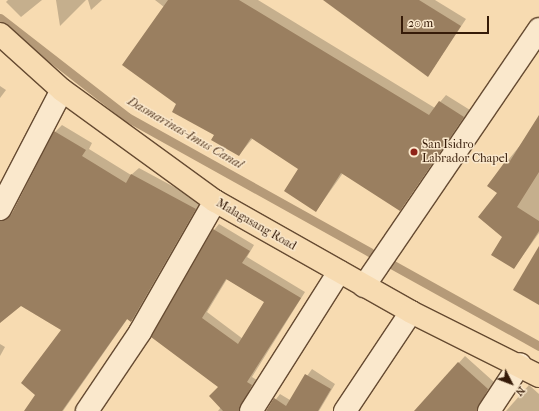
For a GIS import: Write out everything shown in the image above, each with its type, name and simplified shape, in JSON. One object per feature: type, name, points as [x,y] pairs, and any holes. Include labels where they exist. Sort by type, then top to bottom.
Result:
[{"type":"main road","name":"Malagasang Road","points":[[0,34],[62,90],[215,201],[411,312],[520,364],[539,376]]},
{"type":"street","points":[[364,286],[539,29]]},
{"type":"street","points":[[0,209],[62,90]]},
{"type":"street","points":[[87,411],[140,332],[215,201]]},
{"type":"street","points":[[251,411],[339,272]]},
{"type":"street","points":[[345,411],[411,312]]},
{"type":"street","points":[[489,411],[520,364]]},
{"type":"building","points":[[168,0],[239,0],[429,115],[439,101],[464,117],[400,211],[341,173],[316,212],[284,191],[298,169],[251,138],[239,156],[211,140],[214,135],[172,112],[176,104],[122,65]]},
{"type":"building","points":[[323,0],[419,0],[461,26],[428,77]]},
{"type":"building","points":[[539,115],[539,172],[517,207],[539,221],[539,231],[514,269],[491,255],[502,237],[478,217],[497,193],[487,186],[507,159],[510,161]]},
{"type":"building","points":[[54,131],[86,150],[82,156],[126,183],[131,174],[196,209],[131,322],[127,319],[62,411],[24,411],[35,395],[21,383],[61,330],[21,306],[0,323],[0,221],[11,215]]},
{"type":"building","points":[[213,229],[250,251],[242,263],[301,298],[247,382],[252,385],[239,411],[223,411],[209,396],[218,387],[151,337]],"holes":[[[226,279],[264,302],[238,344],[202,318]]]},
{"type":"building","points":[[539,246],[539,305],[513,290]]},
{"type":"building","points":[[458,362],[488,389],[477,411],[414,411]]},
{"type":"building","points":[[305,374],[331,389],[318,411],[266,411],[274,398],[286,406]]},
{"type":"waterway","name":"Dasmarinas-Imus Canal","points":[[0,18],[127,117],[370,252]]},
{"type":"waterway","name":"Dasmarinas-Imus Canal","points":[[393,265],[539,346]]},
{"type":"place","name":"San Isidro Labrador Chapel","points":[[414,152]]}]
